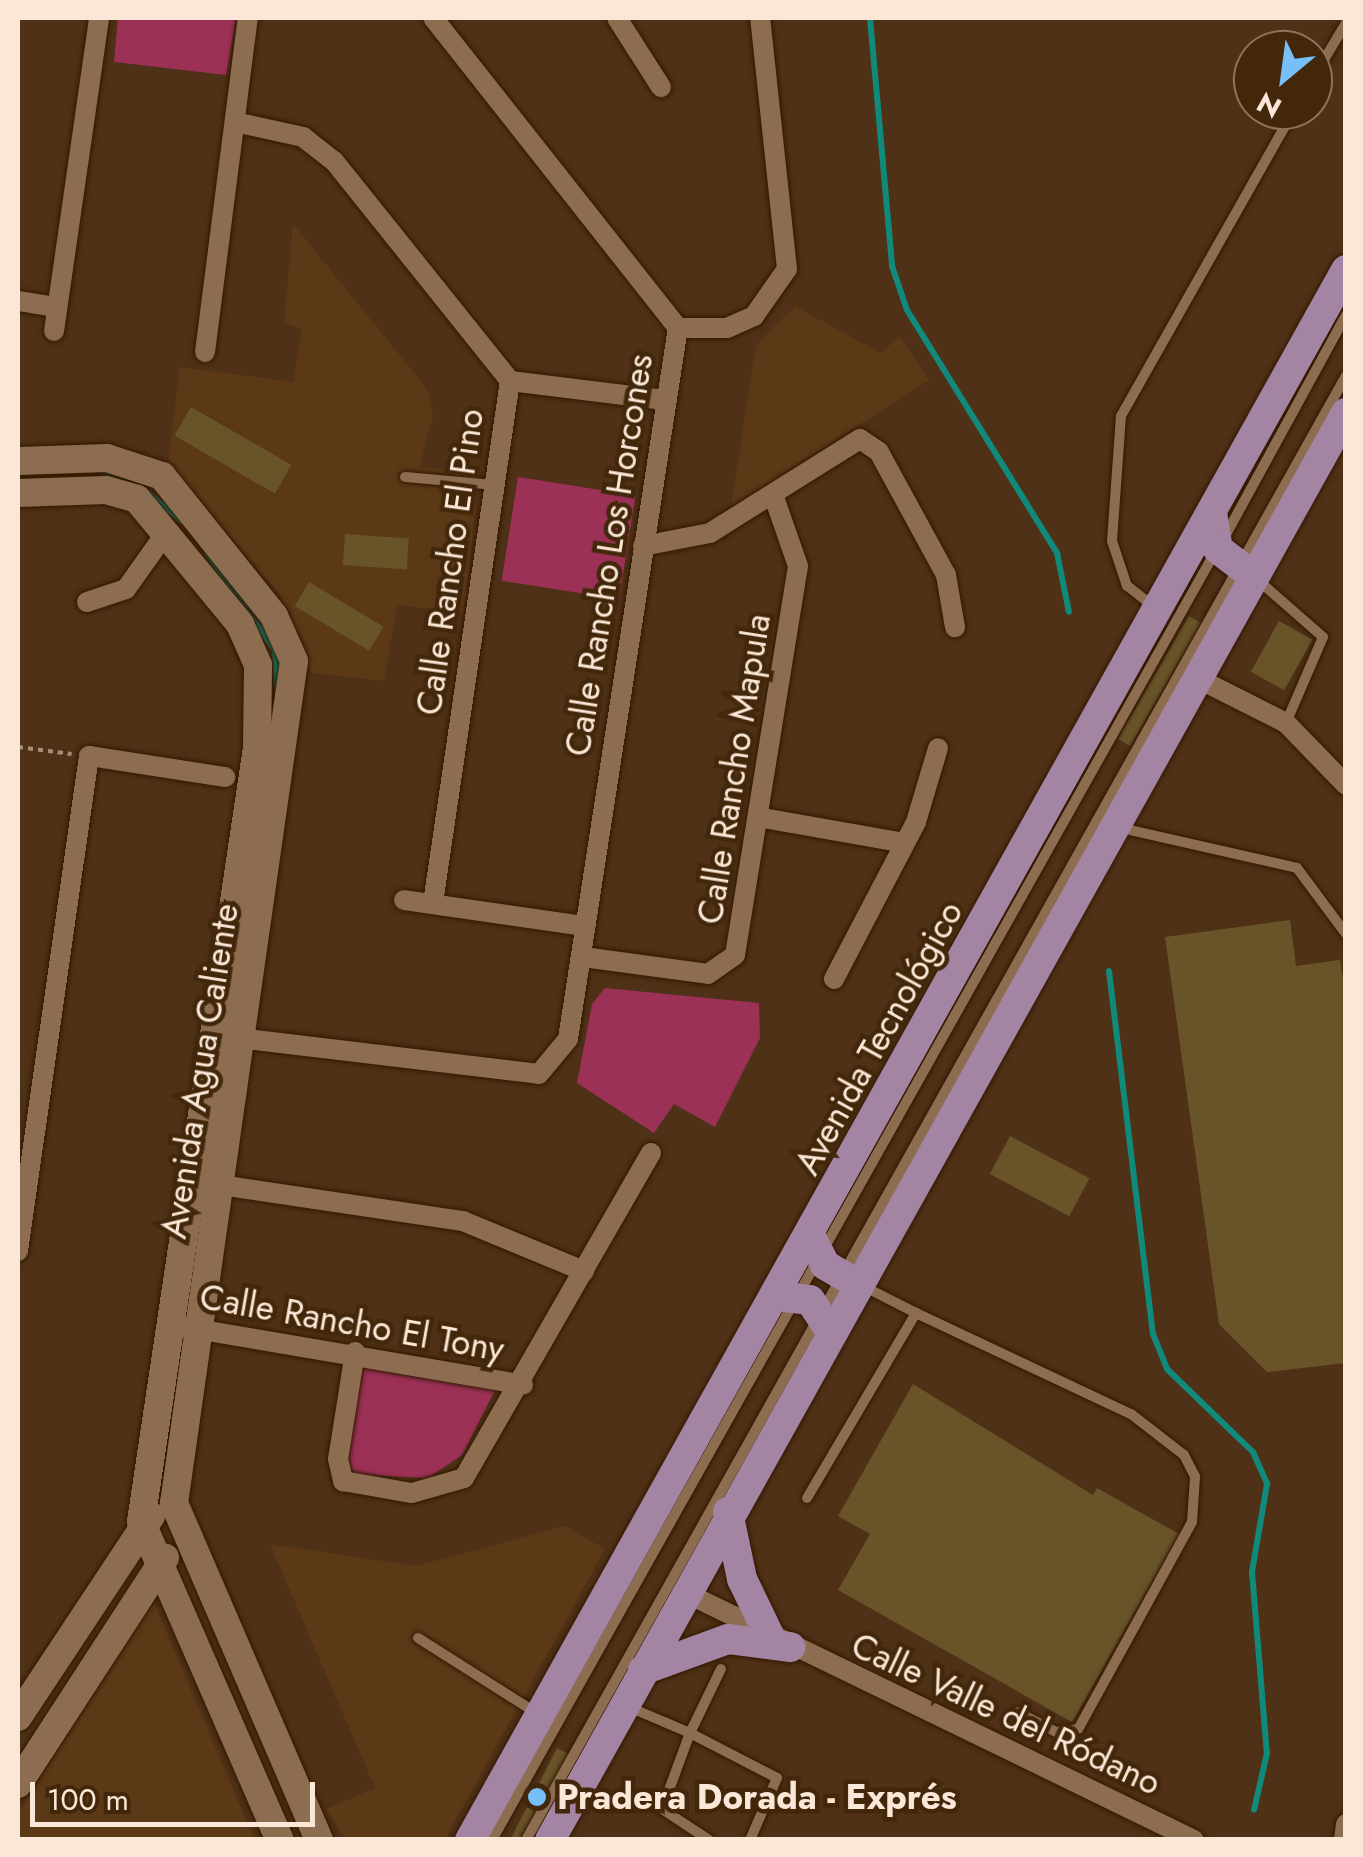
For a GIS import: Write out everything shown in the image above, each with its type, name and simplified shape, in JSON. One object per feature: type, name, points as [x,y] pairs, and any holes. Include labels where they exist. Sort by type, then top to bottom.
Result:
[{"type":"main road","name":"Avenida Tecnológico","points":[[550,1840],[728,1512],[805,1307],[833,1264],[1158,610],[1346,270]]},
{"type":"main road","name":"Avenida Tecnológico","points":[[470,1840],[540,1715],[833,1264],[1108,826],[1193,676],[1236,564],[1346,413]]},
{"type":"main road","points":[[1212,512],[1236,564]]},
{"type":"main road","points":[[728,1512],[742,1578],[779,1641]]},
{"type":"main road","points":[[642,1670],[728,1639],[779,1641]]},
{"type":"street","points":[[54,331],[99,18]]},
{"type":"street","points":[[206,352],[248,18]]},
{"type":"street","name":"Calle Rancho Los Horcones","points":[[243,1038],[539,1074],[558,1062],[583,957],[642,546],[678,328],[433,18]]},
{"type":"street","points":[[617,18],[661,86]]},
{"type":"street","points":[[678,328],[739,324],[782,284],[788,244],[760,18]]},
{"type":"street","name":"Calle Rancho El Pino","points":[[234,122],[302,137],[334,161],[510,380],[433,903]]},
{"type":"street","points":[[18,302],[57,307]]},
{"type":"street","points":[[510,380],[666,400]]},
{"type":"street","points":[[642,546],[697,538],[774,497],[844,445],[868,442],[946,576],[955,627]]},
{"type":"street","name":"Avenida Agua Caliente","points":[[18,461],[107,458],[162,476],[288,640],[292,718],[174,1503],[188,1546],[319,1840]]},
{"type":"street","name":"Avenida Agua Caliente","points":[[18,493],[124,493],[168,530],[240,624],[260,682],[141,1522],[154,1563],[280,1840]]},
{"type":"street","name":"Calle Rancho Mapula","points":[[583,957],[708,974],[727,966],[762,818],[798,566],[774,497]]},
{"type":"street","points":[[87,602],[126,589],[168,530]]},
{"type":"street","points":[[1193,676],[1286,723],[1346,785]]},
{"type":"street","points":[[834,979],[906,842],[938,748]]},
{"type":"street","points":[[18,1251],[89,756],[225,777]]},
{"type":"street","points":[[762,818],[906,842]]},
{"type":"street","points":[[404,900],[585,926]]},
{"type":"street","points":[[213,1035],[243,1038]]},
{"type":"street","points":[[355,1352],[339,1474],[373,1493],[443,1489],[464,1478],[523,1385],[652,1153]]},
{"type":"street","points":[[220,1185],[463,1220],[584,1271]]},
{"type":"street","name":"Calle Rancho El Tony","points":[[169,1325],[355,1352],[523,1385]]},
{"type":"street","points":[[18,1717],[141,1522],[174,1503]]},
{"type":"street","points":[[19,1778],[154,1563],[188,1546]]},
{"type":"street","name":"Calle Valle del Ródano","points":[[684,1592],[1194,1840]]},
{"type":"street","points":[[1344,1837],[1346,1824]]},
{"type":"lane","points":[[1333,45],[1346,23]]},
{"type":"lane","points":[[1158,610],[1127,586],[1112,541],[1120,416],[1283,130]]},
{"type":"lane","points":[[833,1264],[1236,564],[1346,315]]},
{"type":"lane","points":[[833,1264],[1346,376]]},
{"type":"lane","points":[[405,477],[494,486]]},
{"type":"lane","points":[[1236,564],[1323,637],[1286,723]]},
{"type":"lane","points":[[1108,826],[1181,834],[1298,868],[1346,934]]},
{"type":"lane","points":[[833,1264],[916,1313],[1131,1414],[1184,1455],[1195,1477],[1192,1522],[1078,1729],[1056,1732],[1018,1712]]},
{"type":"lane","points":[[492,1840],[805,1307]]},
{"type":"lane","points":[[526,1840],[805,1307]]},
{"type":"lane","points":[[807,1498],[916,1313]]},
{"type":"lane","points":[[418,1638],[540,1715]]},
{"type":"lane","points":[[709,1840],[662,1809],[690,1733],[721,1669]]},
{"type":"lane","points":[[624,1705],[772,1770],[776,1787],[750,1840]]},
{"type":"path","points":[[18,747],[89,756]]},
{"type":"shaded area","points":[[118,18],[236,18],[226,75],[114,62]]},
{"type":"shaded area","points":[[293,224],[428,390],[433,415],[419,467],[479,473],[464,613],[397,605],[384,681],[312,673],[281,596],[168,463],[180,367],[294,382],[301,329],[284,323]]},
{"type":"shaded area","points":[[795,306],[880,353],[900,337],[929,380],[731,507],[756,345]]},
{"type":"shaded area","points":[[518,477],[636,496],[619,599],[502,581]]},
{"type":"shaded area","points":[[605,988],[759,1003],[760,1038],[715,1127],[674,1104],[654,1133],[577,1083],[592,1004]]},
{"type":"shaded area","points":[[354,1366],[496,1388],[462,1455],[428,1478],[352,1474],[343,1457]]},
{"type":"shaded area","points":[[565,1526],[605,1549],[445,1839],[345,1839],[326,1809],[375,1788],[270,1544],[416,1566]]},
{"type":"shaded area","points":[[147,1586],[254,1839],[18,1840],[18,1815]]},
{"type":"building","points":[[191,407],[291,465],[275,494],[174,436]]},
{"type":"building","points":[[345,534],[409,538],[407,569],[343,565]]},
{"type":"building","points":[[309,582],[384,627],[369,651],[295,606]]},
{"type":"building","points":[[1189,616],[1201,623],[1130,746],[1118,739]]},
{"type":"building","points":[[1279,621],[1312,639],[1284,690],[1251,672]]},
{"type":"building","points":[[1290,920],[1296,966],[1340,960],[1346,998],[1346,1363],[1267,1372],[1219,1324],[1165,937]]},
{"type":"building","points":[[1010,1136],[1089,1178],[1069,1216],[990,1174]]},
{"type":"building","points":[[913,1384],[1093,1495],[1097,1488],[1179,1534],[1072,1722],[838,1590],[870,1534],[838,1516]]},
{"type":"building","name":"Pradera Dorada - Exprés","points":[[557,1748],[569,1754],[525,1840],[510,1840]]},
{"type":"waterway","points":[[870,18],[892,266],[907,310],[1057,553],[1069,612]]},
{"type":"waterway","points":[[105,472],[140,486]]},
{"type":"waterway","points":[[149,494],[182,521]]},
{"type":"waterway","points":[[208,555],[275,650],[278,691]]},
{"type":"waterway","points":[[1109,971],[1153,1334],[1167,1369],[1253,1452],[1267,1484],[1252,1572],[1267,1753],[1254,1810]]},
{"type":"place","name":"Pradera Dorada - Exprés","points":[[537,1797]]}]
